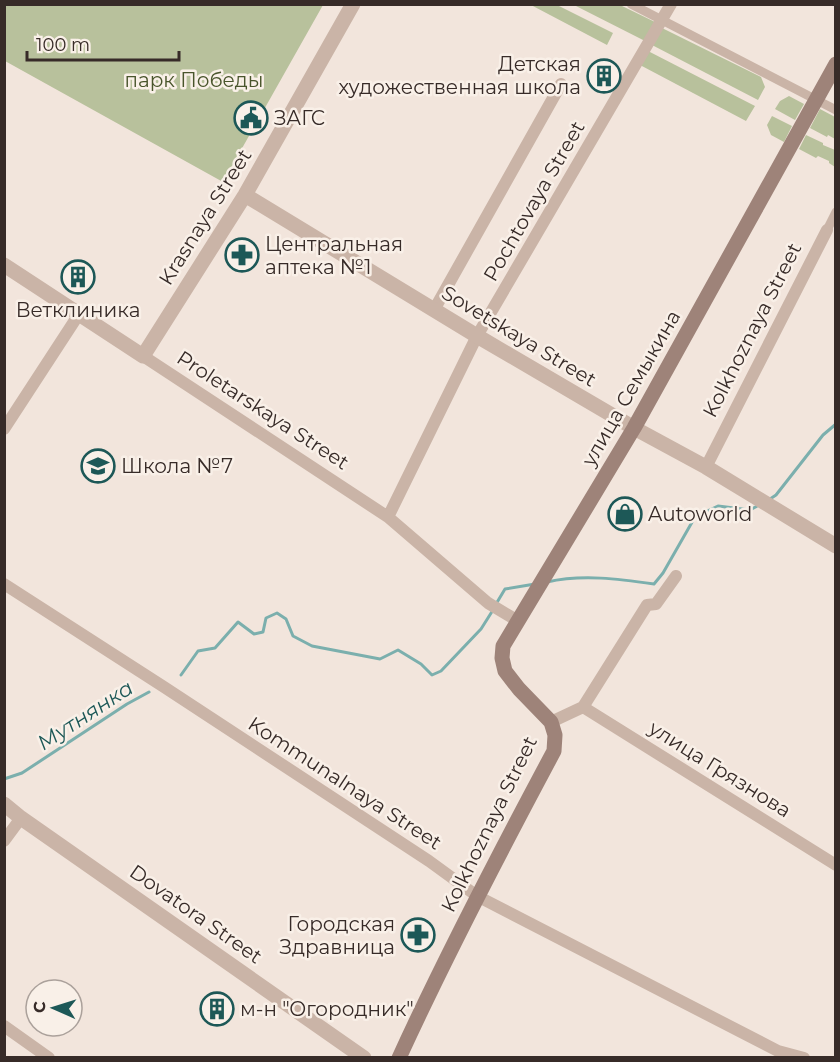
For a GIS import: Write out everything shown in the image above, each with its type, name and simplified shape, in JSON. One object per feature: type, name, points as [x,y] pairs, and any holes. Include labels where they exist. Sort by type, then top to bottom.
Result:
[{"type":"main road","name":"улица Семыкина","points":[[551,723],[505,671],[502,658],[503,646],[634,428],[836,64]]},
{"type":"main road","name":"Kolkhoznaya Street","points":[[399,1058],[477,896],[554,751],[555,735],[551,723]]},
{"type":"street","name":"Krasnaya Street","points":[[143,356],[245,195],[353,4]]},
{"type":"street","points":[[631,4],[836,110]]},
{"type":"street","name":"Pochtovaya Street","points":[[388,517],[477,336],[671,4]]},
{"type":"street","points":[[434,310],[561,84]]},
{"type":"street","name":"Sovetskaya Street","points":[[245,195],[477,336],[634,428],[706,467],[836,546]]},
{"type":"street","name":"Kolkhoznaya Street","points":[[706,467],[836,212]]},
{"type":"street","name":"Proletarskaya Street","points":[[4,265],[388,517],[489,603],[518,621]]},
{"type":"street","points":[[4,429],[79,314]]},
{"type":"street","name":"Kolkhoznaya Street","points":[[551,723],[583,706],[647,605],[656,603],[676,576]]},
{"type":"street","name":"Kommunalnaya Street","points":[[4,584],[429,861],[477,896],[778,1051],[804,1058]]},
{"type":"street","name":"улица Грязнова","points":[[583,706],[836,865]]},
{"type":"street","name":"Dovatora Street","points":[[4,804],[364,1058]]},
{"type":"street","points":[[4,841],[21,818]]},
{"type":"street","points":[[4,1026],[50,1058]]},
{"type":"green space","name":"парк Победы","points":[[5,4],[323,5],[223,182],[5,61]]},
{"type":"green space","points":[[531,5],[557,5],[613,33],[607,45]]},
{"type":"green space","points":[[574,5],[620,5],[655,22],[645,41]]},
{"type":"green space","points":[[662,28],[761,77],[765,87],[758,100],[652,45]]},
{"type":"green space","points":[[648,51],[755,106],[746,121],[640,65]]},
{"type":"green space","points":[[789,96],[804,104],[795,120],[775,109],[780,101]]},
{"type":"green space","points":[[820,109],[835,117],[835,139],[810,128]]},
{"type":"green space","points":[[772,116],[792,126],[784,142],[771,135],[767,125]]},
{"type":"green space","points":[[806,135],[835,150],[835,167],[829,161],[818,156],[816,158],[799,149]]},
{"type":"waterway","name":"Мутнянка","points":[[770,499],[776,495],[823,435],[836,424]]},
{"type":"waterway","name":"Мутнянка","points":[[547,582],[587,578],[654,584],[663,573],[695,517],[718,506],[750,510],[759,505]]},
{"type":"waterway","name":"Мутнянка","points":[[496,604],[505,589],[535,584]]},
{"type":"waterway","name":"Мутнянка","points":[[181,675],[198,651],[215,648],[238,622],[254,634],[263,632],[266,618],[277,613],[286,619],[293,636],[312,646],[380,659],[398,650],[421,664],[432,675],[441,671],[481,629],[493,610]]},
{"type":"waterway","name":"Мутнянка","points":[[4,779],[22,773],[149,692]]},
{"type":"place","name":"Детская художественная школа","points":[[604,76]]},
{"type":"place","name":"ЗАГС","points":[[251,118]]},
{"type":"place","name":"Центральная аптека №1","points":[[242,255]]},
{"type":"place","name":"Ветклиника","points":[[78,277]]},
{"type":"place","name":"Школа №7","points":[[98,466]]},
{"type":"place","name":"Autoworld","points":[[625,514]]},
{"type":"place","name":"Городская Здравница","points":[[418,935]]},
{"type":"place","name":"м-н \"Огородник\"","points":[[217,1009]]}]
